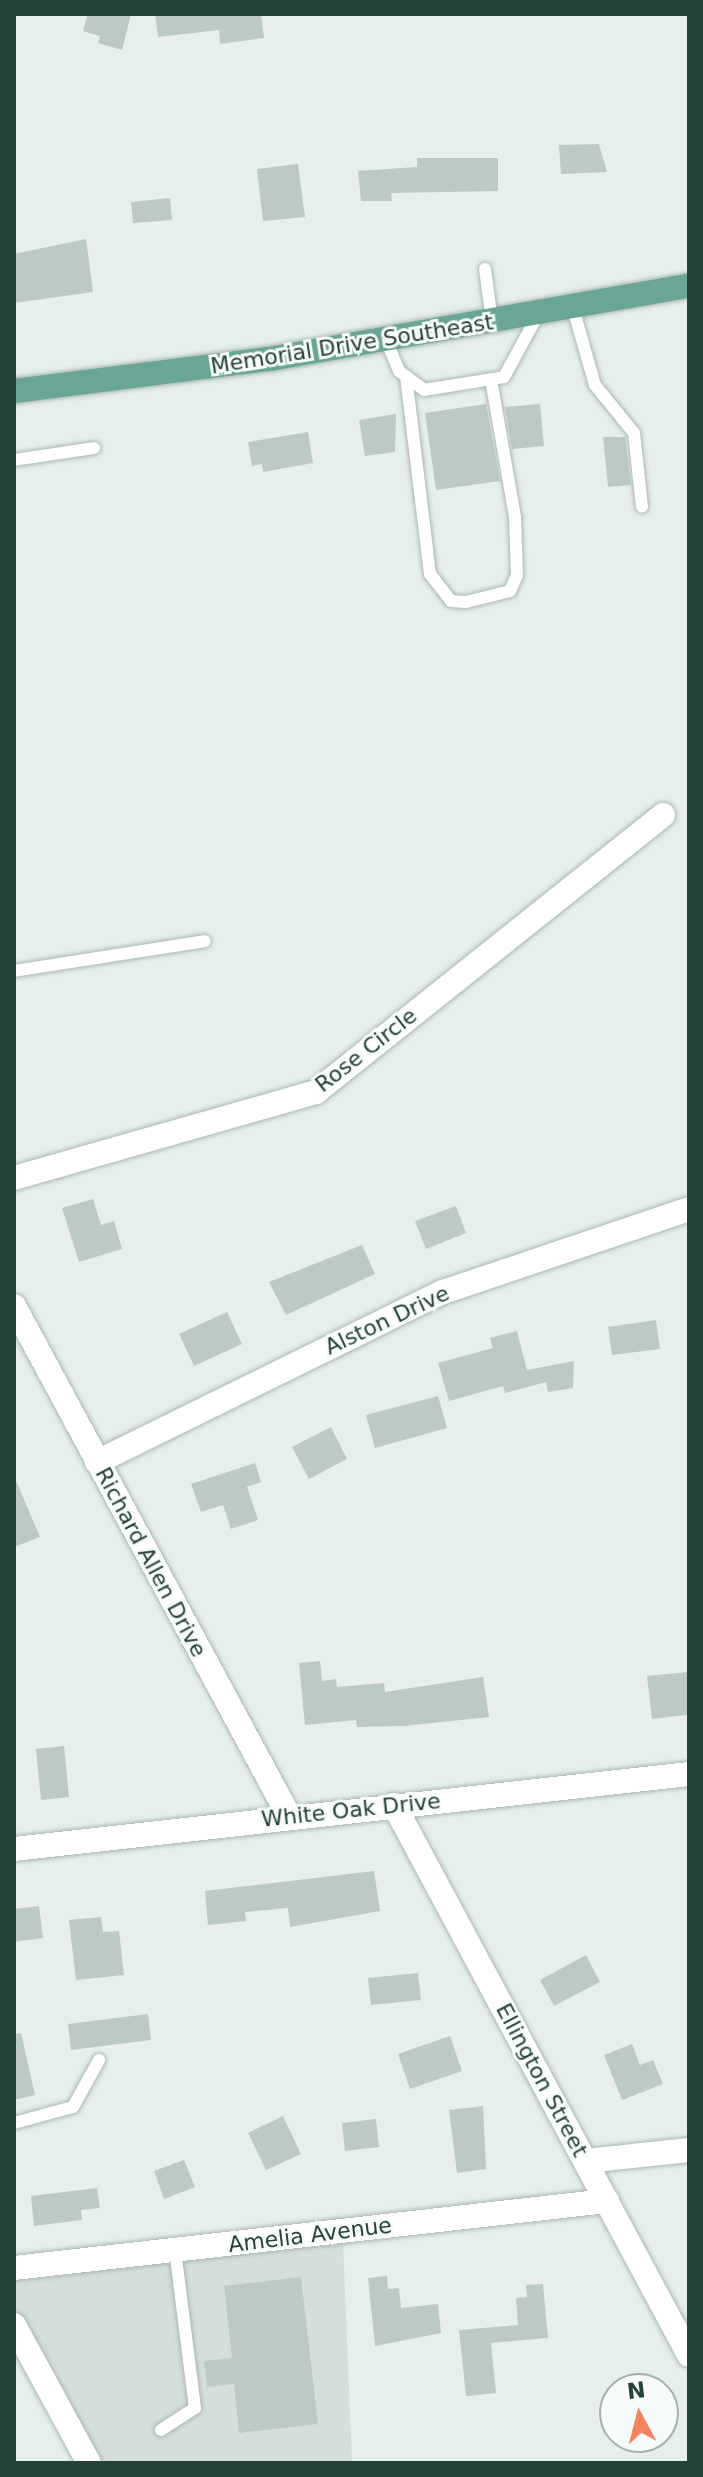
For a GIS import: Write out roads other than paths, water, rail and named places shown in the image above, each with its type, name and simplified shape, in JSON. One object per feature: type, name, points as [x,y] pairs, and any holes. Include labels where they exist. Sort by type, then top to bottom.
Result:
[{"type":"main road","name":"Memorial Drive Southeast","points":[[14,391],[386,340],[689,286]]},
{"type":"street","name":"Rose Circle","points":[[14,1178],[316,1092],[663,815]]},
{"type":"street","name":"Alston Drive","points":[[97,1462],[443,1292],[689,1209]]},
{"type":"street","name":"Richard Allen Drive","points":[[14,1306],[289,1816]]},
{"type":"street","name":"White Oak Drive","points":[[14,1849],[289,1816],[689,1774]]},
{"type":"street","name":"Ellington Street","points":[[394,1805],[689,2355]]},
{"type":"street","points":[[586,2161],[689,2150]]},
{"type":"street","name":"Amelia Avenue","points":[[14,2268],[607,2201]]},
{"type":"street","points":[[14,2325],[89,2463]]},
{"type":"lane","points":[[485,269],[492,323]]},
{"type":"lane","points":[[573,308],[595,385],[634,433],[642,507]]},
{"type":"lane","points":[[406,376],[424,390],[504,377],[538,315]]},
{"type":"lane","points":[[386,340],[406,376],[430,574],[451,601],[466,602],[510,591],[517,575],[515,517],[491,379]]},
{"type":"lane","points":[[14,460],[94,448]]},
{"type":"lane","points":[[14,971],[205,941]]},
{"type":"lane","points":[[14,2123],[73,2107],[99,2060]]},
{"type":"lane","points":[[161,2430],[195,2408],[175,2250]]}]
